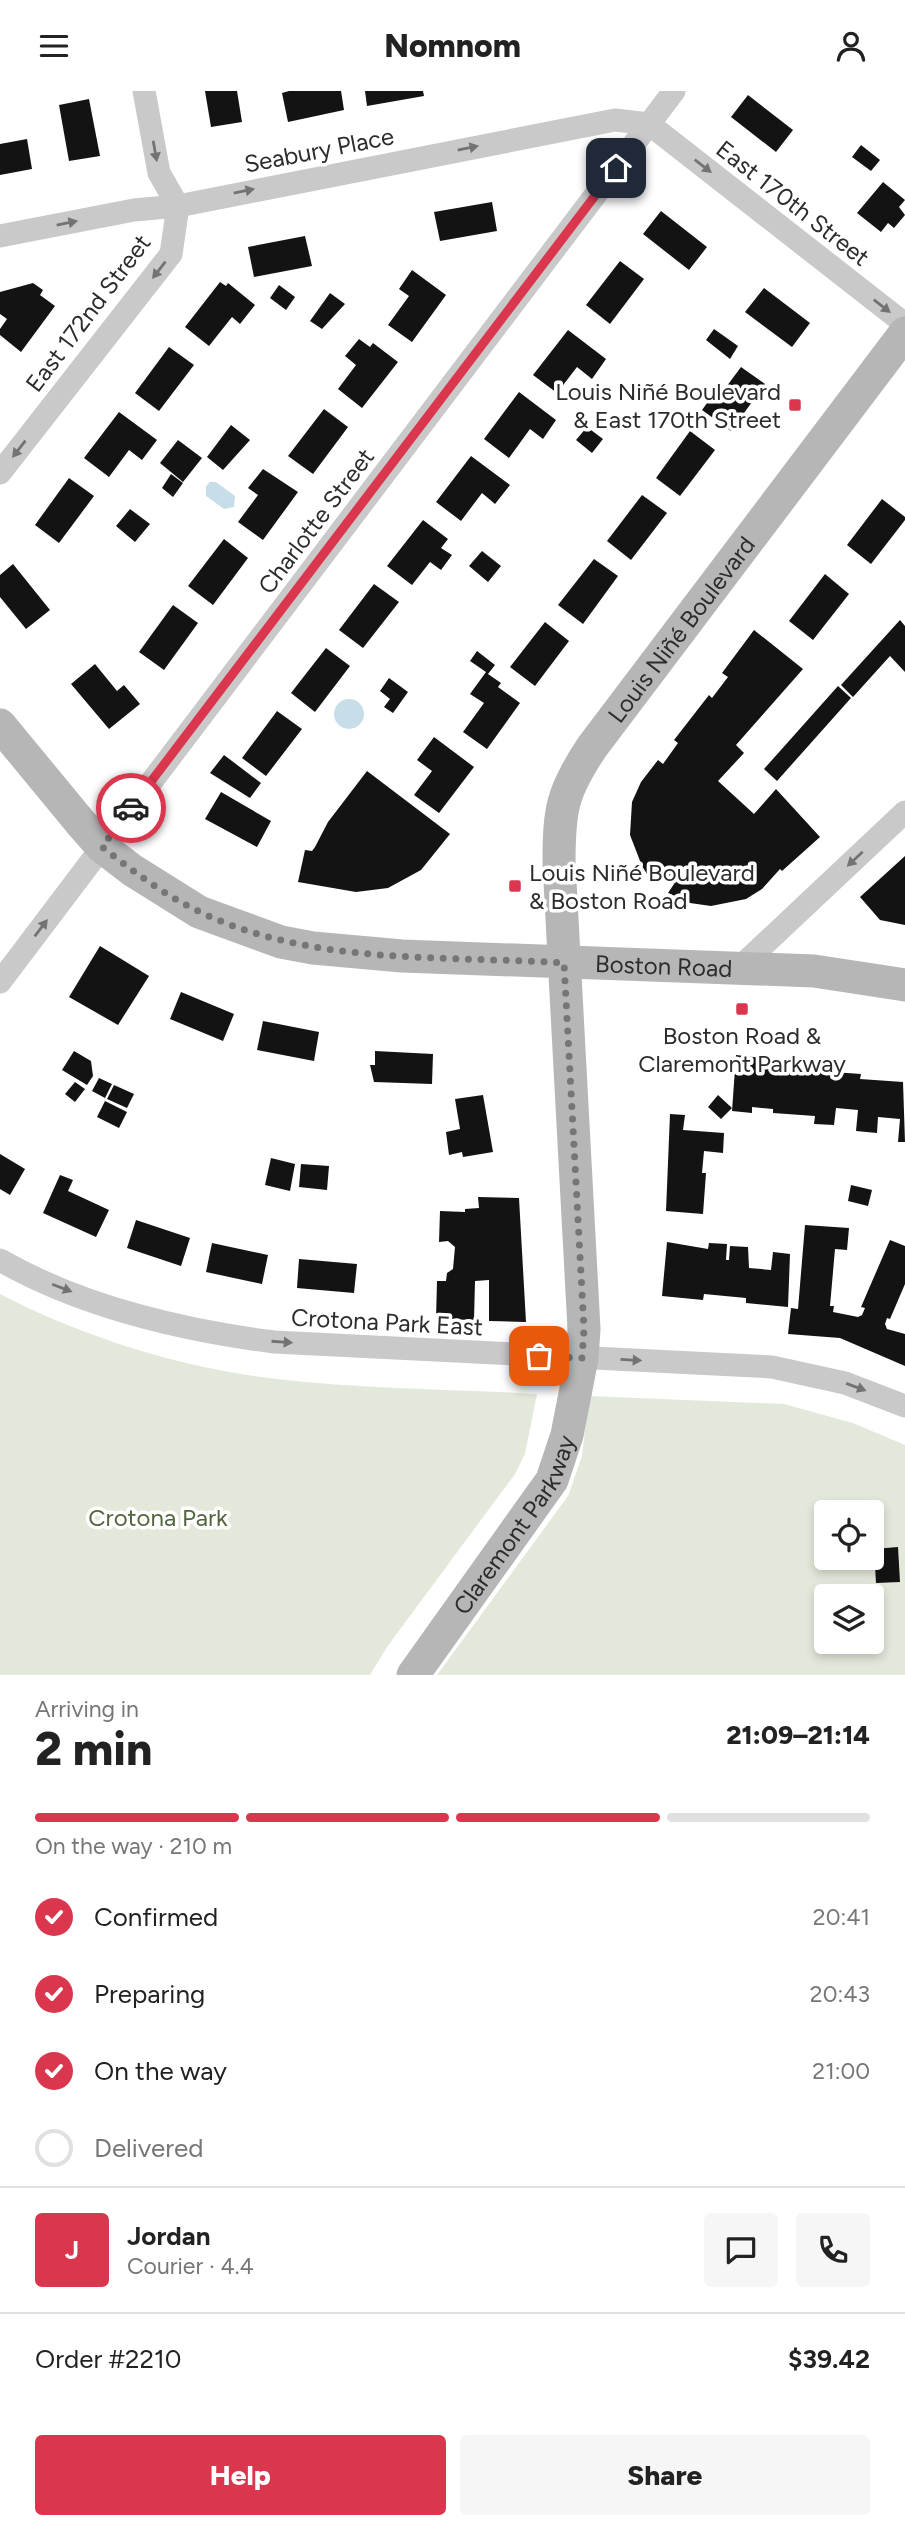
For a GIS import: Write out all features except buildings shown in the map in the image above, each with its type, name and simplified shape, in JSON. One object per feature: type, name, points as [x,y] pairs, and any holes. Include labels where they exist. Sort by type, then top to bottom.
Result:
[{"type":"street","points":[[144,91],[159,173],[178,206]]},
{"type":"street","name":"Charlotte Street","points":[[0,982],[674,91]]},
{"type":"street","name":"Seabury Place","points":[[0,236],[134,210],[178,206],[615,120],[649,124]]},
{"type":"street","name":"East 170th Street","points":[[649,124],[905,324]]},
{"type":"street","name":"East 172nd Street","points":[[0,473],[171,254],[178,206]]},
{"type":"street","name":"Louis Niñé Boulevard","points":[[582,1358],[584,1329],[564,963],[559,822],[562,802],[578,769],[905,333]]},
{"type":"street","name":"Boston Road","points":[[0,725],[102,847],[142,877],[199,912],[281,942],[313,949],[393,955],[814,971],[905,985]]},
{"type":"street","points":[[737,970],[905,812]]},
{"type":"street","name":"Crotona Park East","points":[[0,1260],[92,1300],[165,1323],[224,1336],[274,1342],[772,1367],[845,1383],[905,1406]]},
{"type":"street","name":"Claremont Parkway","points":[[413,1675],[552,1480],[567,1435],[582,1358]]},
{"type":"green space","name":"Crotona Park","points":[[0,1294],[66,1324],[135,1349],[241,1374],[342,1385],[537,1394],[525,1454],[515,1474],[387,1647],[370,1675],[0,1675]]},
{"type":"green space","points":[[589,1396],[784,1404],[853,1423],[905,1445],[905,1675],[437,1675],[568,1496],[582,1456]]},
{"type":"water","points":[[210,482],[216,482],[235,496],[234,507],[224,509],[206,496],[206,486]]},
{"type":"water","points":[[349,699],[360,703],[364,714],[360,725],[349,729],[338,725],[334,714],[338,703]]},
{"type":"way so far","points":[[131,808],[102,847],[173,898],[222,922],[281,942],[313,949],[564,963],[584,1329],[582,1358],[539,1356]]},
{"type":"place","name":"Louis Niñé Boulevard & East 170th Street","points":[[795,405]]},
{"type":"place","name":"Louis Niñé Boulevard & Boston Road","points":[[515,886]]},
{"type":"place","name":"Boston Road & Claremont Parkway","points":[[742,1009]]},
{"type":"route","points":[[131,808],[616,168]]}]
